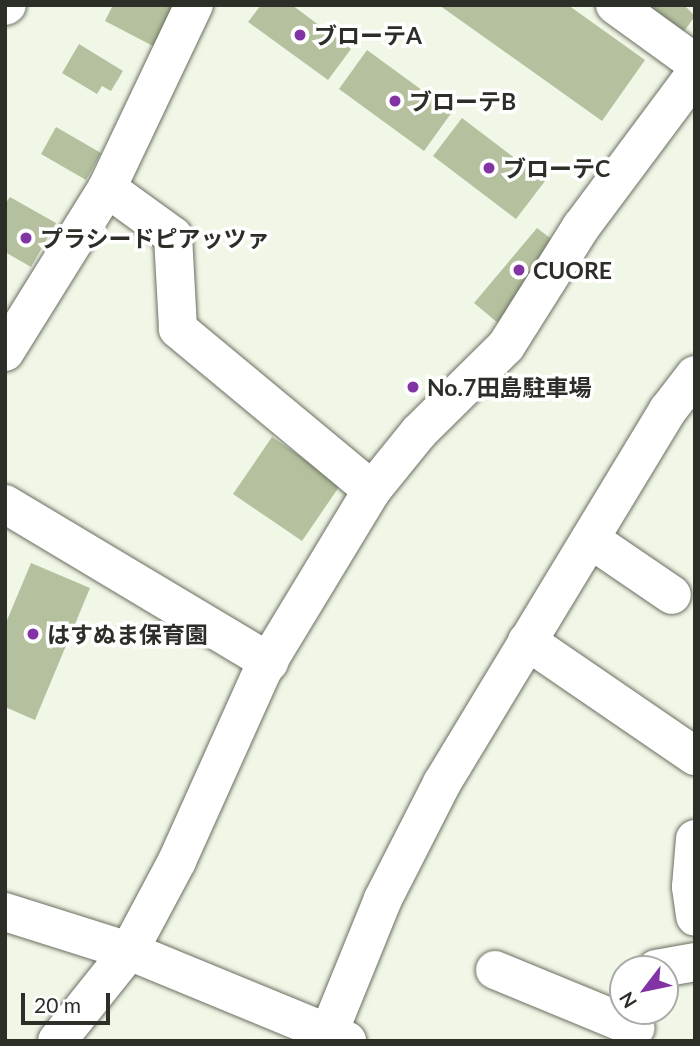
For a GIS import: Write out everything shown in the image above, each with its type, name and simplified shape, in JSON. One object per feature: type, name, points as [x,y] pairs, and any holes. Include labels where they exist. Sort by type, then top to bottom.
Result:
[{"type":"street","points":[[5,352],[107,188],[194,5]]},
{"type":"street","points":[[615,5],[695,63]]},
{"type":"street","points":[[57,1041],[129,951],[177,861],[269,662],[372,491],[419,432],[506,346],[582,227],[695,74]]},
{"type":"street","points":[[107,188],[173,236],[178,329],[372,491]]},
{"type":"street","points":[[5,912],[129,951],[338,1037],[383,899],[442,783],[668,411],[695,375]]},
{"type":"street","points":[[5,505],[269,662]]},
{"type":"street","points":[[590,539],[672,596]]},
{"type":"street","points":[[527,641],[695,756]]},
{"type":"street","points":[[695,839],[691,887],[695,917]]},
{"type":"street","points":[[495,970],[637,1026]]},
{"type":"building","points":[[113,5],[174,5],[153,46],[105,21]]},
{"type":"building","name":"ブローテA","points":[[261,5],[292,5],[351,49],[328,80],[248,22]]},
{"type":"building","points":[[439,5],[568,5],[645,60],[602,121]]},
{"type":"building","points":[[653,5],[684,5],[695,16],[680,37],[647,13]]},
{"type":"building","points":[[79,44],[123,71],[111,91],[102,86],[97,94],[62,73]]},
{"type":"building","name":"ブローテB","points":[[367,50],[452,112],[424,151],[339,89]]},
{"type":"building","name":"ブローテC","points":[[462,118],[545,181],[516,219],[433,156]]},
{"type":"building","points":[[56,127],[101,153],[86,180],[41,154]]},
{"type":"building","name":"プラシードピアッツァ","points":[[10,197],[56,223],[31,267],[5,252],[5,204]]},
{"type":"building","name":"CUORE","points":[[537,228],[554,241],[498,323],[474,303]]},
{"type":"building","points":[[272,437],[341,484],[302,541],[233,494]]},
{"type":"building","points":[[31,563],[90,588],[35,720],[5,707],[5,625]]},
{"type":"place","name":"ブローテA","points":[[300,35]]},
{"type":"place","name":"ブローテB","points":[[395,101]]},
{"type":"place","name":"ブローテC","points":[[489,168]]},
{"type":"place","name":"プラシードピアッツァ","points":[[26,238]]},
{"type":"place","name":"CUORE","points":[[519,270]]},
{"type":"place","name":"No.7田島駐車場","points":[[413,387]]},
{"type":"place","name":"はすぬま保育園","points":[[33,634]]}]
